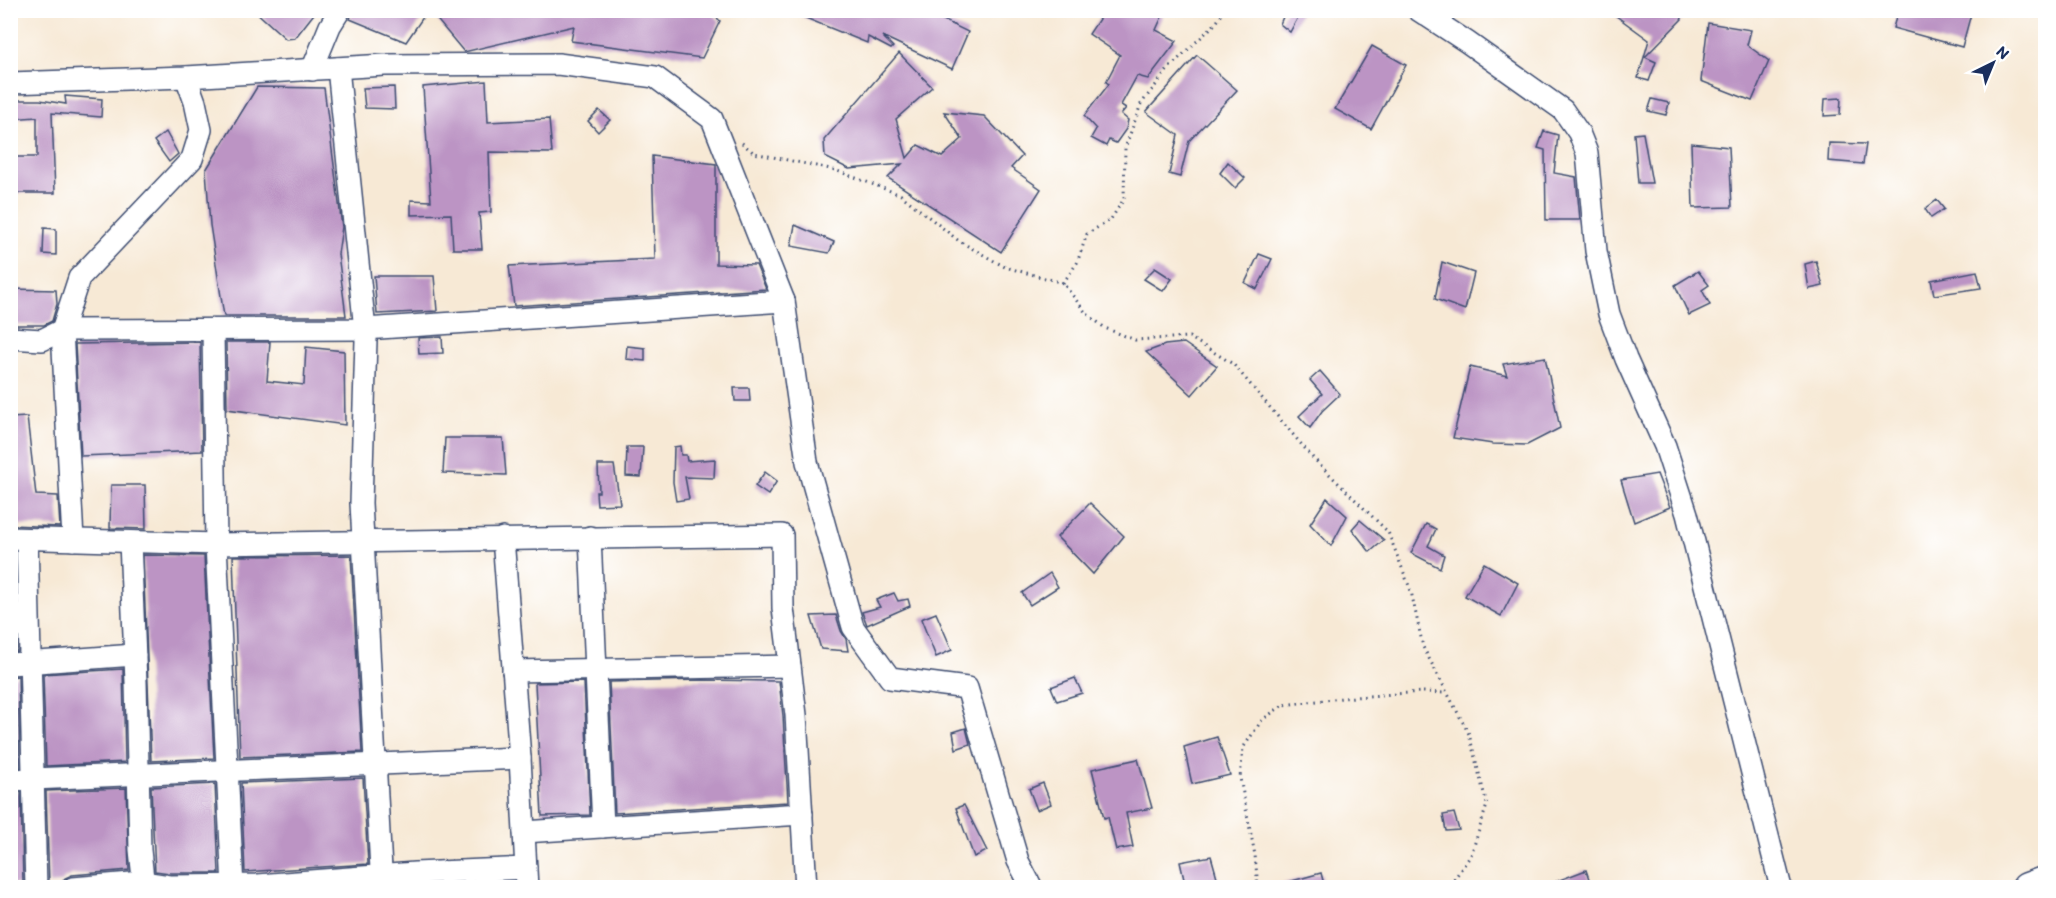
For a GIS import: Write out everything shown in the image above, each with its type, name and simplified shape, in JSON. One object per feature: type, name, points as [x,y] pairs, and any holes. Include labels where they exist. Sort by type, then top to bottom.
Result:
[{"type":"highway","points":[[2027,888],[2046,881]]},
{"type":"street","points":[[312,70],[330,26],[340,10]]},
{"type":"street","points":[[1418,10],[1563,110],[1584,143],[1596,251],[1609,314],[1626,359],[1665,446],[1687,514],[1781,888]]},
{"type":"street","points":[[10,83],[186,77],[385,65],[558,64],[655,77],[712,119],[784,301],[807,462],[854,627],[890,678],[967,688],[1018,861],[1032,888]]},
{"type":"street","points":[[338,68],[365,329],[361,503],[382,882]]},
{"type":"street","points":[[73,540],[62,330],[79,278],[192,159],[201,130],[195,102],[186,77]]},
{"type":"street","points":[[10,338],[42,340],[62,330],[365,329],[784,301]]},
{"type":"street","points":[[213,330],[216,544],[233,887]]},
{"type":"street","points":[[36,888],[33,779],[21,663],[19,538],[216,544],[782,535],[783,608],[796,715],[806,888]]},
{"type":"street","points":[[590,537],[603,827]]},
{"type":"street","points":[[73,888],[144,885],[233,887],[382,882],[415,873],[527,878],[503,538]]},
{"type":"street","points":[[129,542],[135,655],[140,850],[144,885]]},
{"type":"street","points":[[21,663],[135,655]]},
{"type":"street","points":[[513,671],[790,666]]},
{"type":"street","points":[[10,780],[520,758]]},
{"type":"street","points":[[524,832],[802,814]]},
{"type":"path","points":[[1064,283],[1077,263],[1087,234],[1111,219],[1124,199],[1125,148],[1141,104],[1170,67],[1216,23],[1225,10]]},
{"type":"path","points":[[737,139],[754,153],[836,170],[901,195],[959,241],[1005,267],[1064,283],[1086,313],[1106,328],[1134,340],[1189,337],[1233,364],[1313,458],[1389,532],[1411,591],[1423,646],[1469,734],[1487,805],[1471,855],[1448,888]]},
{"type":"path","points":[[1258,888],[1255,855],[1240,778],[1243,748],[1262,720],[1283,705],[1422,692],[1446,693]]},
{"type":"building","points":[[254,10],[317,10],[295,38],[286,39]]},
{"type":"building","points":[[353,10],[428,10],[406,42],[350,19]]},
{"type":"building","points":[[429,10],[709,10],[720,21],[702,58],[571,41],[574,26],[464,52]]},
{"type":"building","points":[[786,10],[940,10],[937,17],[968,32],[952,69],[882,36],[893,47],[891,49],[868,37],[867,43]]},
{"type":"building","points":[[1105,10],[1165,10],[1156,30],[1177,41],[1148,79],[1137,76],[1121,105],[1126,108],[1121,114],[1128,120],[1126,129],[1116,143],[1109,140],[1106,146],[1091,138],[1096,129],[1084,116],[1109,84],[1106,82],[1120,55],[1089,34]]},
{"type":"building","points":[[1286,10],[1302,10],[1290,32],[1280,24]]},
{"type":"building","points":[[1608,10],[1680,10],[1682,19],[1645,57],[1656,62],[1649,81],[1638,78],[1649,40]]},
{"type":"building","points":[[1898,10],[1972,10],[1962,47],[1893,28]]},
{"type":"building","points":[[1708,23],[1751,30],[1747,45],[1769,61],[1752,101],[1701,81]]},
{"type":"building","points":[[1372,46],[1406,65],[1371,129],[1335,109]]},
{"type":"building","points":[[899,53],[932,87],[896,119],[907,158],[918,145],[942,157],[962,139],[944,112],[984,116],[1022,156],[1011,168],[1041,189],[1001,252],[888,178],[902,164],[849,169],[825,157],[824,140]]},
{"type":"building","points":[[1197,55],[1237,90],[1189,141],[1180,177],[1169,174],[1178,135],[1146,112]]},
{"type":"building","points":[[486,81],[488,122],[549,119],[552,153],[489,152],[491,212],[479,213],[482,249],[453,249],[451,214],[411,215],[411,200],[431,201],[423,87]]},
{"type":"building","points":[[257,87],[324,88],[342,227],[338,254],[346,316],[224,316],[210,225],[206,170]]},
{"type":"building","points":[[394,87],[395,109],[365,108],[363,88]]},
{"type":"building","points":[[65,96],[102,99],[101,117],[52,113],[55,193],[10,193],[10,157],[37,157],[37,117],[10,119],[10,100],[40,100],[66,104]]},
{"type":"building","points":[[1841,98],[1840,115],[1824,116],[1825,99]]},
{"type":"building","points":[[1652,99],[1669,103],[1666,115],[1648,111]]},
{"type":"building","points":[[599,110],[610,120],[598,132],[588,121]]},
{"type":"building","points":[[1544,131],[1558,135],[1554,173],[1576,177],[1580,220],[1546,220],[1545,150],[1538,148]]},
{"type":"building","points":[[166,132],[178,154],[169,162],[154,141]]},
{"type":"building","points":[[1643,133],[1652,183],[1638,183],[1634,134]]},
{"type":"building","points":[[1691,143],[1729,147],[1732,207],[1693,208]]},
{"type":"building","points":[[1829,143],[1866,144],[1863,164],[1828,161]]},
{"type":"building","points":[[652,156],[716,164],[716,264],[756,265],[766,289],[514,306],[509,266],[655,259]]},
{"type":"building","points":[[1228,162],[1245,178],[1235,188],[1220,173]]},
{"type":"building","points":[[1937,200],[1944,209],[1931,218],[1925,209]]},
{"type":"building","points":[[795,225],[834,242],[829,253],[791,246]]},
{"type":"building","points":[[44,228],[56,229],[56,255],[43,254]]},
{"type":"building","points":[[1259,254],[1272,259],[1257,289],[1245,283]]},
{"type":"building","points":[[1816,261],[1823,286],[1809,289],[1805,264]]},
{"type":"building","points":[[1442,262],[1474,273],[1465,310],[1435,299]]},
{"type":"building","points":[[1155,268],[1172,279],[1163,291],[1144,279]]},
{"type":"building","points":[[1698,271],[1709,285],[1702,290],[1710,305],[1689,315],[1675,285]]},
{"type":"building","points":[[1977,271],[1981,288],[1934,295],[1931,280]]},
{"type":"building","points":[[374,276],[434,276],[437,311],[377,314]]},
{"type":"building","points":[[10,289],[56,290],[57,304],[52,321],[44,325],[10,325]]},
{"type":"building","points":[[442,337],[443,353],[419,354],[418,338]]},
{"type":"building","points":[[200,342],[202,451],[81,456],[75,344]]},
{"type":"building","points":[[226,342],[270,342],[267,381],[304,385],[306,347],[344,351],[345,425],[227,409]]},
{"type":"building","points":[[1184,343],[1217,366],[1192,395],[1146,352],[1165,345]]},
{"type":"building","points":[[627,346],[645,348],[645,361],[626,359]]},
{"type":"building","points":[[1545,357],[1560,428],[1527,445],[1493,444],[1453,438],[1470,367],[1507,376],[1503,364]]},
{"type":"building","points":[[1320,371],[1340,394],[1322,411],[1310,428],[1299,416],[1322,394],[1310,380]]},
{"type":"building","points":[[734,388],[749,388],[750,401],[735,401]]},
{"type":"building","points":[[27,417],[36,495],[58,496],[60,527],[10,525],[10,418]]},
{"type":"building","points":[[445,438],[503,438],[506,475],[443,473]]},
{"type":"building","points":[[680,446],[681,455],[686,455],[687,461],[715,459],[714,478],[685,477],[689,499],[676,501],[673,482],[674,447]]},
{"type":"building","points":[[627,447],[643,447],[641,477],[626,476]]},
{"type":"building","points":[[598,465],[614,465],[620,504],[597,505]]},
{"type":"building","points":[[765,472],[777,481],[768,495],[755,486]]},
{"type":"building","points":[[1657,474],[1670,507],[1634,522],[1621,480]]},
{"type":"building","points":[[111,485],[145,485],[146,529],[110,528]]},
{"type":"building","points":[[1327,498],[1347,516],[1331,546],[1310,524]]},
{"type":"building","points":[[1090,503],[1124,536],[1093,574],[1057,537]]},
{"type":"building","points":[[1360,520],[1384,540],[1370,552],[1352,529]]},
{"type":"building","points":[[1426,524],[1436,529],[1428,546],[1444,555],[1440,568],[1411,553]]},
{"type":"building","points":[[143,555],[204,556],[214,758],[151,761]]},
{"type":"building","points":[[351,555],[362,752],[240,757],[233,556]]},
{"type":"building","points":[[1484,563],[1518,583],[1501,616],[1465,596]]},
{"type":"building","points":[[1050,573],[1058,587],[1030,605],[1022,593]]},
{"type":"building","points":[[894,593],[898,601],[908,599],[910,606],[867,625],[862,612],[880,607],[876,600]]},
{"type":"building","points":[[936,613],[952,650],[936,657],[921,619]]},
{"type":"building","points":[[836,615],[846,639],[848,651],[821,649],[811,616]]},
{"type":"building","points":[[16,617],[17,651],[10,651],[10,618]]},
{"type":"building","points":[[123,669],[125,762],[46,766],[43,674]]},
{"type":"building","points":[[18,676],[20,767],[10,767],[10,677]]},
{"type":"building","points":[[1075,678],[1082,693],[1057,701],[1051,687]]},
{"type":"building","points":[[779,681],[788,802],[615,813],[609,682]]},
{"type":"building","points":[[584,682],[590,815],[542,816],[535,683]]},
{"type":"building","points":[[966,728],[970,744],[956,749],[953,732]]},
{"type":"building","points":[[1217,737],[1230,775],[1192,784],[1184,747]]},
{"type":"building","points":[[1138,759],[1152,808],[1126,813],[1133,847],[1116,850],[1108,817],[1104,818],[1092,769]]},
{"type":"building","points":[[363,778],[368,864],[245,872],[241,783]]},
{"type":"building","points":[[1043,783],[1051,804],[1037,810],[1029,789]]},
{"type":"building","points":[[215,784],[219,873],[155,871],[151,787]]},
{"type":"building","points":[[126,788],[129,870],[72,875],[61,883],[49,884],[46,791]]},
{"type":"building","points":[[21,792],[23,884],[10,885],[10,793]]},
{"type":"building","points":[[964,805],[987,851],[974,857],[956,808]]},
{"type":"building","points":[[1454,813],[1459,830],[1446,831],[1443,815]]},
{"type":"building","points":[[1211,856],[1220,888],[1186,888],[1180,862]]},
{"type":"building","points":[[1586,870],[1592,888],[1544,888],[1544,886]]},
{"type":"building","points":[[1321,873],[1325,888],[1282,888],[1281,884]]}]
